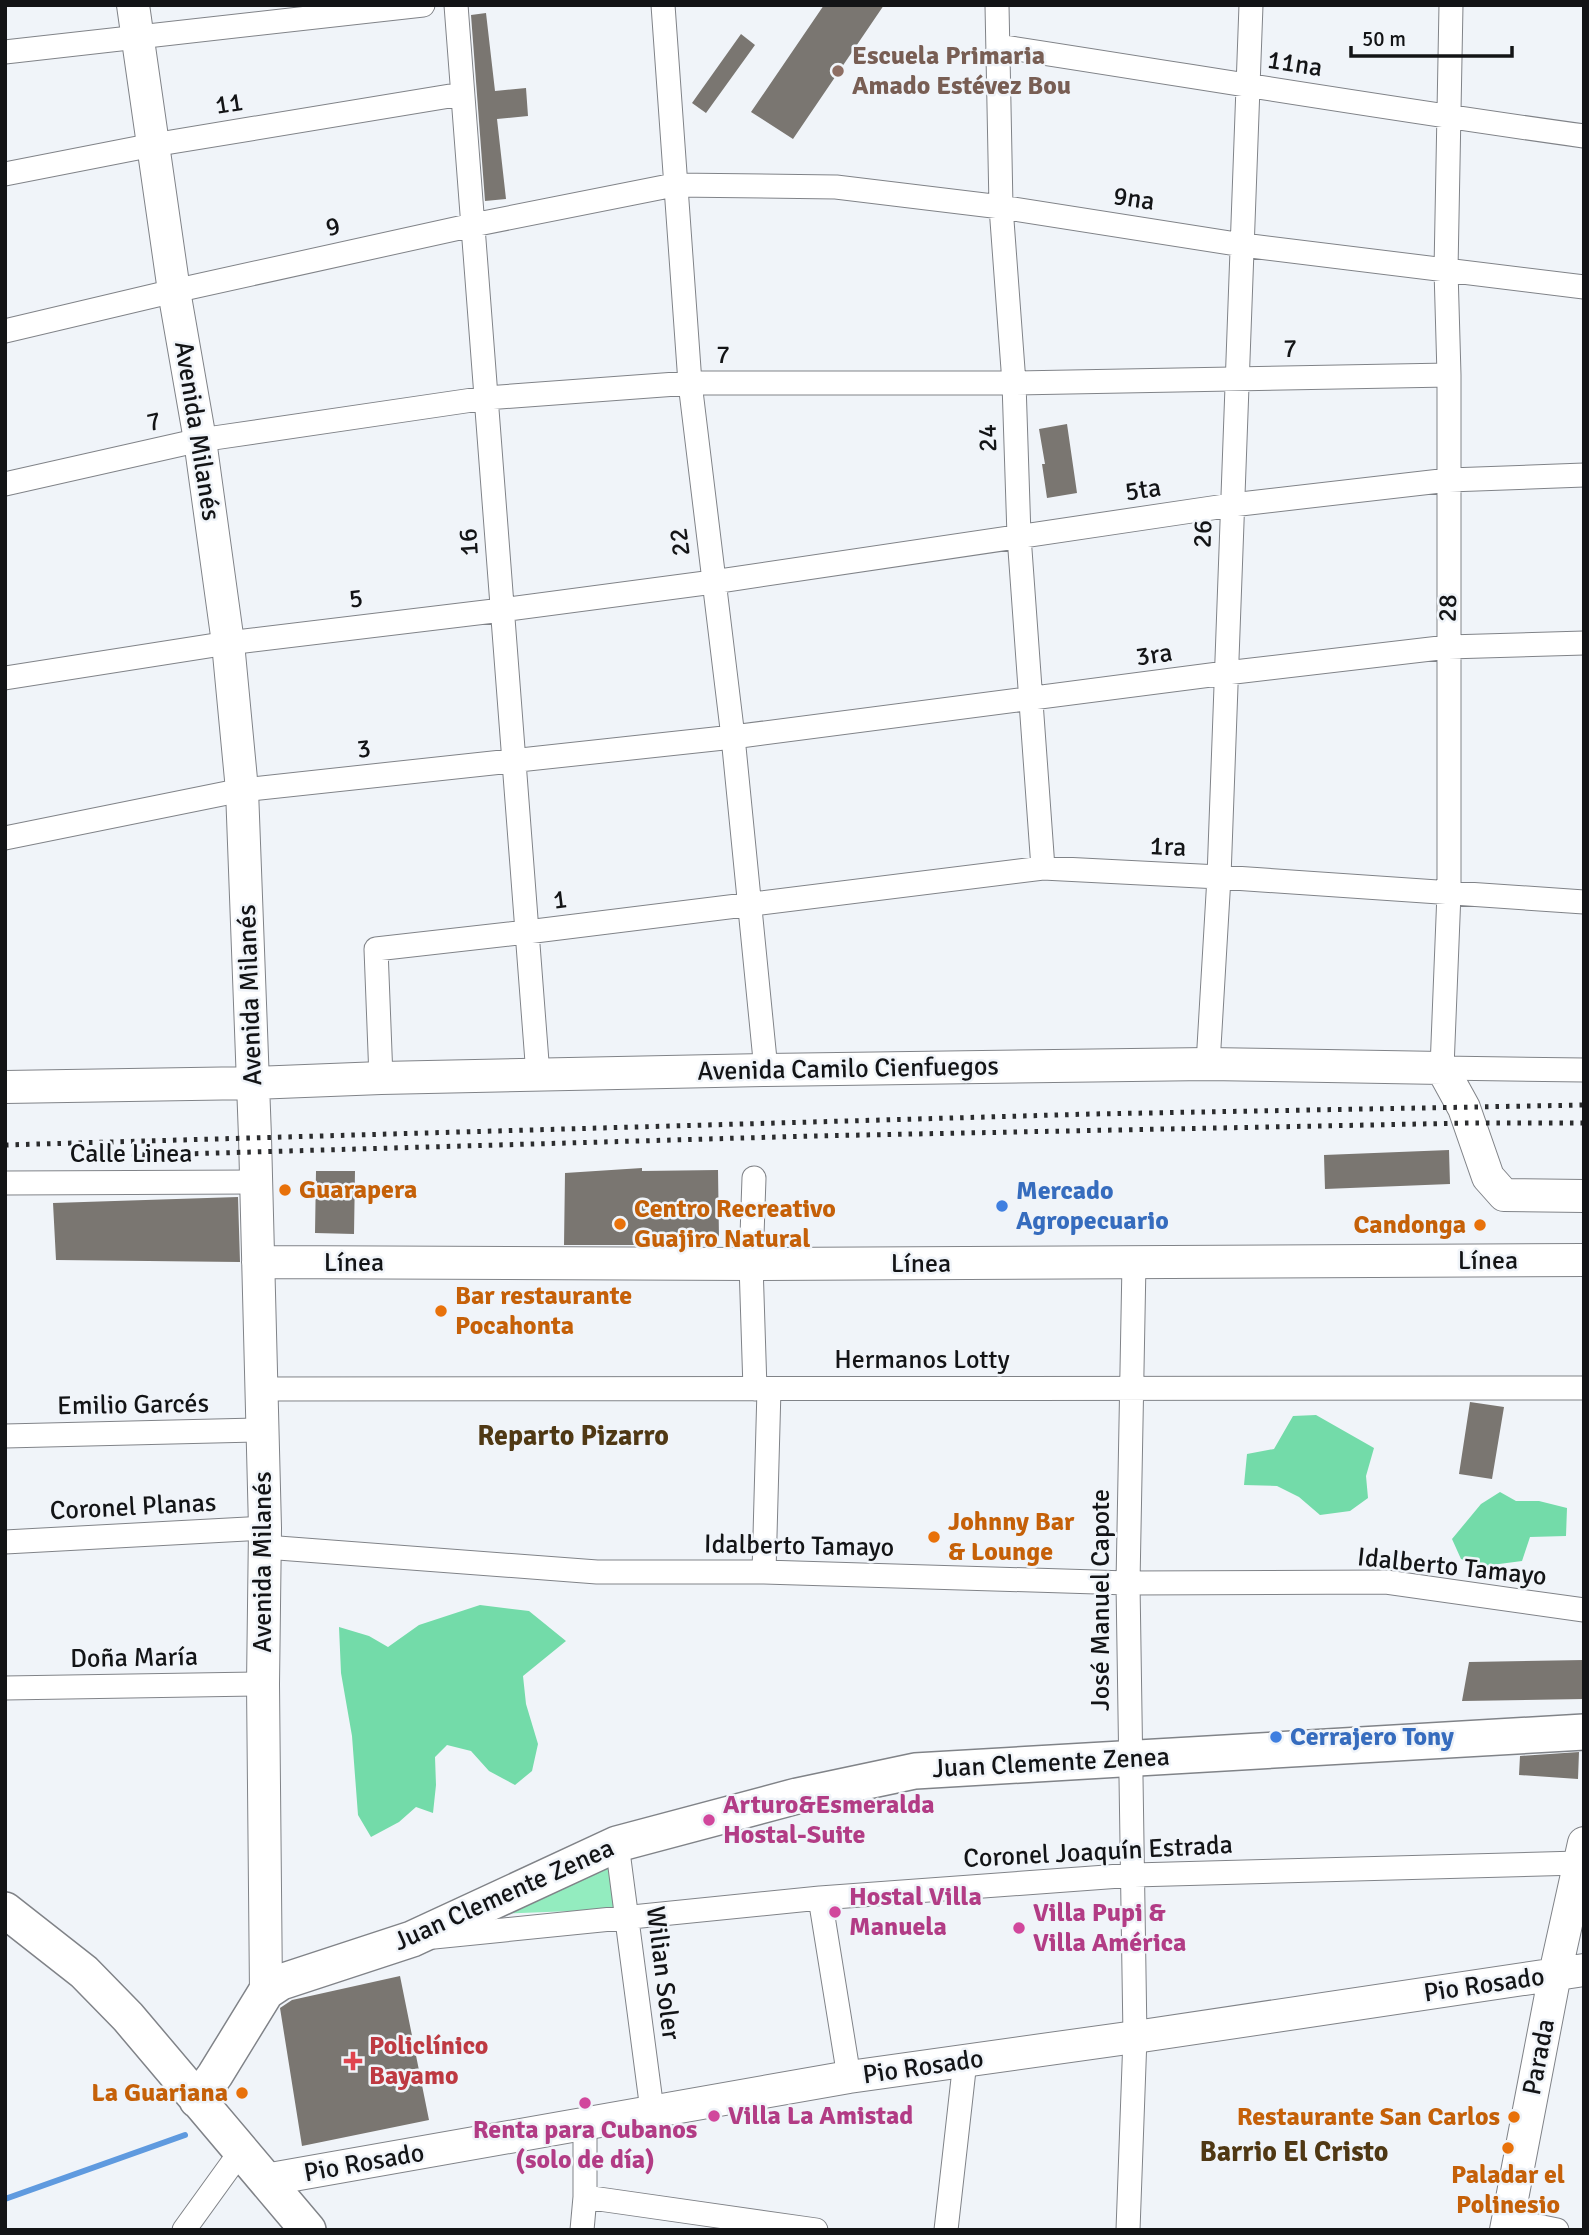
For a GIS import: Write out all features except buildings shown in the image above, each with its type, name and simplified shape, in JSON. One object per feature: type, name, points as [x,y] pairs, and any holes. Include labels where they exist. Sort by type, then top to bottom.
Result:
[{"type":"main road","name":"Juan Clemente Zenea","points":[[267,1992],[281,1982],[412,1939],[617,1844],[797,1796],[915,1771],[1584,1732]]},
{"type":"main road","points":[[5,1910],[84,1972],[128,2017],[308,2230]]},
{"type":"main road","points":[[197,2100],[267,1992]]},
{"type":"street","name":"Avenida Milanés","points":[[133,5],[174,291],[200,440],[228,643],[242,790],[265,1537],[263,1685],[267,1992]]},
{"type":"street","points":[[5,52],[423,5]]},
{"type":"street","name":"16","points":[[456,5],[538,1075]]},
{"type":"street","name":"22","points":[[663,5],[690,383],[733,737],[765,1070]]},
{"type":"street","name":"24","points":[[997,5],[1001,207],[1014,383],[1020,536],[1044,868]]},
{"type":"street","name":"26","points":[[1208,1064],[1219,877],[1251,5]]},
{"type":"street","name":"28","points":[[1451,5],[1446,270],[1449,375],[1449,893],[1443,1068],[1464,1108],[1488,1177],[1504,1195],[1584,1196]]},
{"type":"street","name":"11na","points":[[998,46],[1584,136]]},
{"type":"street","name":"11","points":[[5,174],[153,145],[462,94]]},
{"type":"street","name":"9na","points":[[674,185],[836,187],[1001,207],[1243,245],[1584,287]]},
{"type":"street","name":"9","points":[[5,331],[472,225],[674,185]]},
{"type":"street","name":"7","points":[[5,484],[200,440],[486,398],[690,383],[1014,383],[1449,375]]},
{"type":"street","name":"5ta","points":[[713,582],[1232,505],[1449,480],[1584,475]]},
{"type":"street","name":"5","points":[[5,678],[228,643],[713,582]]},
{"type":"street","name":"3ra","points":[[733,737],[1448,647],[1584,643]]},
{"type":"street","name":"3","points":[[5,838],[242,790],[733,737]]},
{"type":"street","name":"1ra","points":[[751,904],[1044,868],[1584,902]]},
{"type":"street","name":"1","points":[[380,1078],[376,949],[751,904]]},
{"type":"street","name":"Avenida Camilo Cienfuegos","points":[[5,1087],[765,1070],[1208,1064],[1443,1068]]},
{"type":"street","points":[[1443,1068],[1584,1070]]},
{"type":"street","points":[[754,1178],[751,1264],[762,1389],[764,1572]]},
{"type":"street","name":"Calle Linea","points":[[5,1183],[256,1182]]},
{"type":"street","name":"Línea","points":[[258,1262],[751,1264],[1584,1260]]},
{"type":"street","name":"José Manuel Capote","points":[[1128,2230],[1135,2037],[1128,1583],[1134,1263]]},
{"type":"street","name":"Hermanos Lotty","points":[[260,1389],[1131,1386],[1584,1388]]},
{"type":"street","name":"Emilio Garcés","points":[[5,1436],[261,1430]]},
{"type":"street","name":"Idalberto Tamayo","points":[[265,1537],[597,1572],[764,1572],[1128,1583],[1386,1582],[1584,1610]]},
{"type":"street","name":"Coronel Planas","points":[[5,1542],[265,1537]]},
{"type":"street","name":"Doña María","points":[[5,1688],[263,1685]]},
{"type":"street","name":"Wilian Soler","points":[[617,1844],[653,2110]]},
{"type":"street","name":"Coronel Joaquín Estrada","points":[[412,1939],[820,1898],[1134,1875],[1582,1853]]},
{"type":"street","name":"Parada","points":[[1507,2225],[1569,1972],[1582,1853]]},
{"type":"street","points":[[820,1898],[849,2077]]},
{"type":"street","name":"Pio Rosado","points":[[265,2180],[849,2077],[1569,1972]]},
{"type":"street","points":[[946,2230],[965,2061]]},
{"type":"street","points":[[582,2230],[585,2125]]},
{"type":"street","points":[[184,2230],[241,2151]]},
{"type":"street","points":[[585,2197],[816,2230]]},
{"type":"street","points":[[1507,2225],[1557,2230]]},
{"type":"green space","points":[[1316,1415],[1374,1448],[1366,1476],[1368,1498],[1350,1511],[1320,1515],[1299,1497],[1277,1486],[1244,1485],[1247,1454],[1274,1449],[1293,1416]]},
{"type":"green space","points":[[1500,1492],[1516,1501],[1539,1501],[1567,1508],[1566,1536],[1530,1537],[1522,1561],[1484,1566],[1461,1559],[1452,1539],[1481,1504]]},
{"type":"green space","points":[[480,1605],[529,1611],[566,1641],[523,1676],[526,1704],[538,1744],[532,1771],[515,1785],[489,1771],[471,1751],[447,1745],[435,1757],[433,1813],[416,1807],[399,1822],[371,1837],[358,1815],[352,1736],[341,1673],[339,1627],[369,1636],[388,1647],[419,1625]]},
{"type":"green space","points":[[616,1855],[623,1909],[497,1914]]},
{"type":"waterway","points":[[5,2199],[185,2135]]},
{"type":"railway","points":[[5,1145],[1091,1114],[1584,1105]]},
{"type":"railway","points":[[90,1151],[147,1155],[813,1136],[1584,1123]]},
{"type":"place","name":"Escuela Primaria Amado Estévez Bou","points":[[838,71]]},
{"type":"place","name":"Guarapera","points":[[285,1190]]},
{"type":"place","name":"Mercado Agropecuario","points":[[1002,1206]]},
{"type":"place","name":"Centro Recreativo Guajiro Natural","points":[[620,1224]]},
{"type":"place","name":"Candonga","points":[[1480,1225]]},
{"type":"place","name":"Bar restaurante Pocahonta","points":[[441,1311]]},
{"type":"place","name":"Johnny Bar & Lounge","points":[[934,1537]]},
{"type":"place","name":"Cerrajero Tony","points":[[1276,1737]]},
{"type":"place","name":"Arturo&Esmeralda Hostal-Suite","points":[[709,1820]]},
{"type":"place","name":"Hostal Villa Manuela","points":[[835,1912]]},
{"type":"place","name":"Villa Pupi & Villa América","points":[[1019,1928]]},
{"type":"place","name":"Policlínico Bayamo","points":[[353,2061]]},
{"type":"place","name":"La Guariana","points":[[242,2093]]},
{"type":"place","name":"Renta para Cubanos (solo de día)","points":[[585,2103]]},
{"type":"place","name":"Villa La Amistad","points":[[714,2116]]},
{"type":"place","name":"Restaurante San Carlos","points":[[1514,2117]]},
{"type":"place","name":"Paladar el Polinesio","points":[[1508,2148]]},
{"type":"district","name":"Reparto Pizarro","points":[[573,1436]]},
{"type":"district","name":"Barrio El Cristo","points":[[1294,2152]]}]
